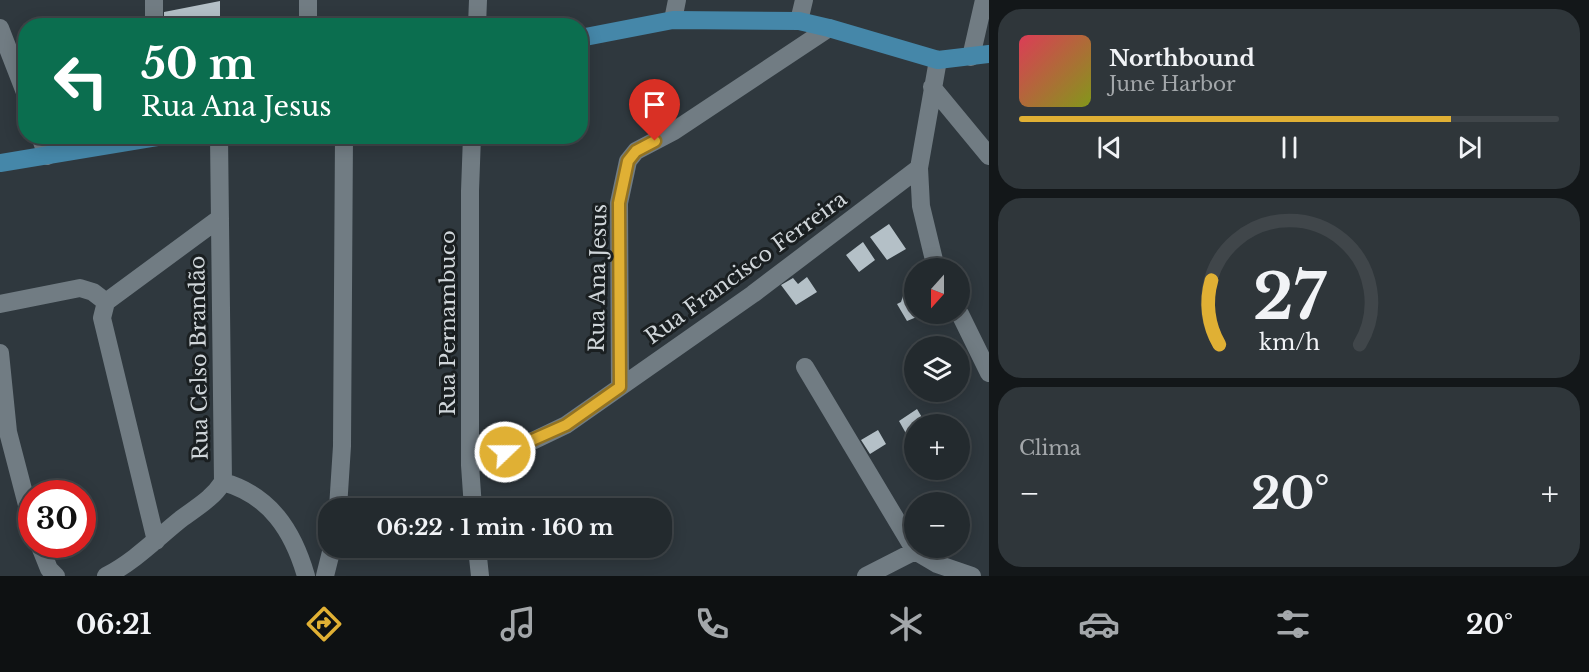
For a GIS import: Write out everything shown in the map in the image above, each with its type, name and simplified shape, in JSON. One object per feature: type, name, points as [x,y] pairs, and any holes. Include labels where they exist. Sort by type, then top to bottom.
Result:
[{"type":"main road","points":[[588,36],[673,20],[799,21],[938,60],[989,54]]},
{"type":"main road","points":[[0,163],[116,144]]},
{"type":"street","points":[[154,0],[154,18]]},
{"type":"street","points":[[308,0],[308,18]]},
{"type":"street","points":[[477,18],[478,0]]},
{"type":"street","points":[[673,20],[677,0]]},
{"type":"street","points":[[799,21],[804,0]]},
{"type":"street","points":[[971,57],[984,0]]},
{"type":"street","points":[[0,28],[18,74]]},
{"type":"street","name":"Rua Ana Jesus","points":[[620,387],[619,203],[628,161],[636,151],[675,131],[829,28]]},
{"type":"street","points":[[934,258],[921,206],[919,168],[938,60]]},
{"type":"street","points":[[932,87],[989,156]]},
{"type":"street","points":[[43,144],[47,156]]},
{"type":"street","name":"Rua Celso Brandão","points":[[219,144],[223,482],[241,487],[259,498],[275,515],[293,539],[306,576]]},
{"type":"street","points":[[339,498],[342,446],[344,144]]},
{"type":"street","name":"Rua Pernambuco","points":[[472,144],[470,465],[472,498]]},
{"type":"street","name":"Rua Francisco Ferreira","points":[[470,465],[522,446],[566,425],[753,294],[919,168]]},
{"type":"street","points":[[156,541],[102,318],[106,302],[220,218]]},
{"type":"street","points":[[0,304],[80,288],[93,292],[106,302]]},
{"type":"street","points":[[965,324],[989,373]]},
{"type":"street","points":[[0,352],[4,433],[18,480]]},
{"type":"street","points":[[805,367],[904,533]]},
{"type":"street","points":[[106,576],[125,566],[215,494],[223,482]]},
{"type":"street","points":[[866,576],[904,557]]},
{"type":"street","points":[[45,558],[49,569],[56,576]]},
{"type":"street","points":[[325,576],[330,558]]},
{"type":"street","points":[[478,558],[480,576]]},
{"type":"street","points":[[927,558],[937,564],[972,576]]},
{"type":"building","points":[[220,1],[220,18],[164,18],[164,12]]},
{"type":"building","points":[[889,224],[906,249],[887,260],[870,237]]},
{"type":"building","points":[[863,242],[875,260],[859,272],[846,255]]},
{"type":"building","points":[[807,277],[817,292],[796,305],[781,285],[793,278],[798,284]]},
{"type":"building","points":[[903,296],[904,316],[897,304],[901,302]]},
{"type":"building","points":[[917,409],[920,414],[910,414]]},
{"type":"building","points":[[904,418],[904,430],[899,421]]},
{"type":"building","points":[[878,430],[886,444],[870,454],[861,440]]},
{"type":"route","points":[[505,452],[566,425],[620,387],[619,203],[628,161],[636,151],[655,141]]}]
